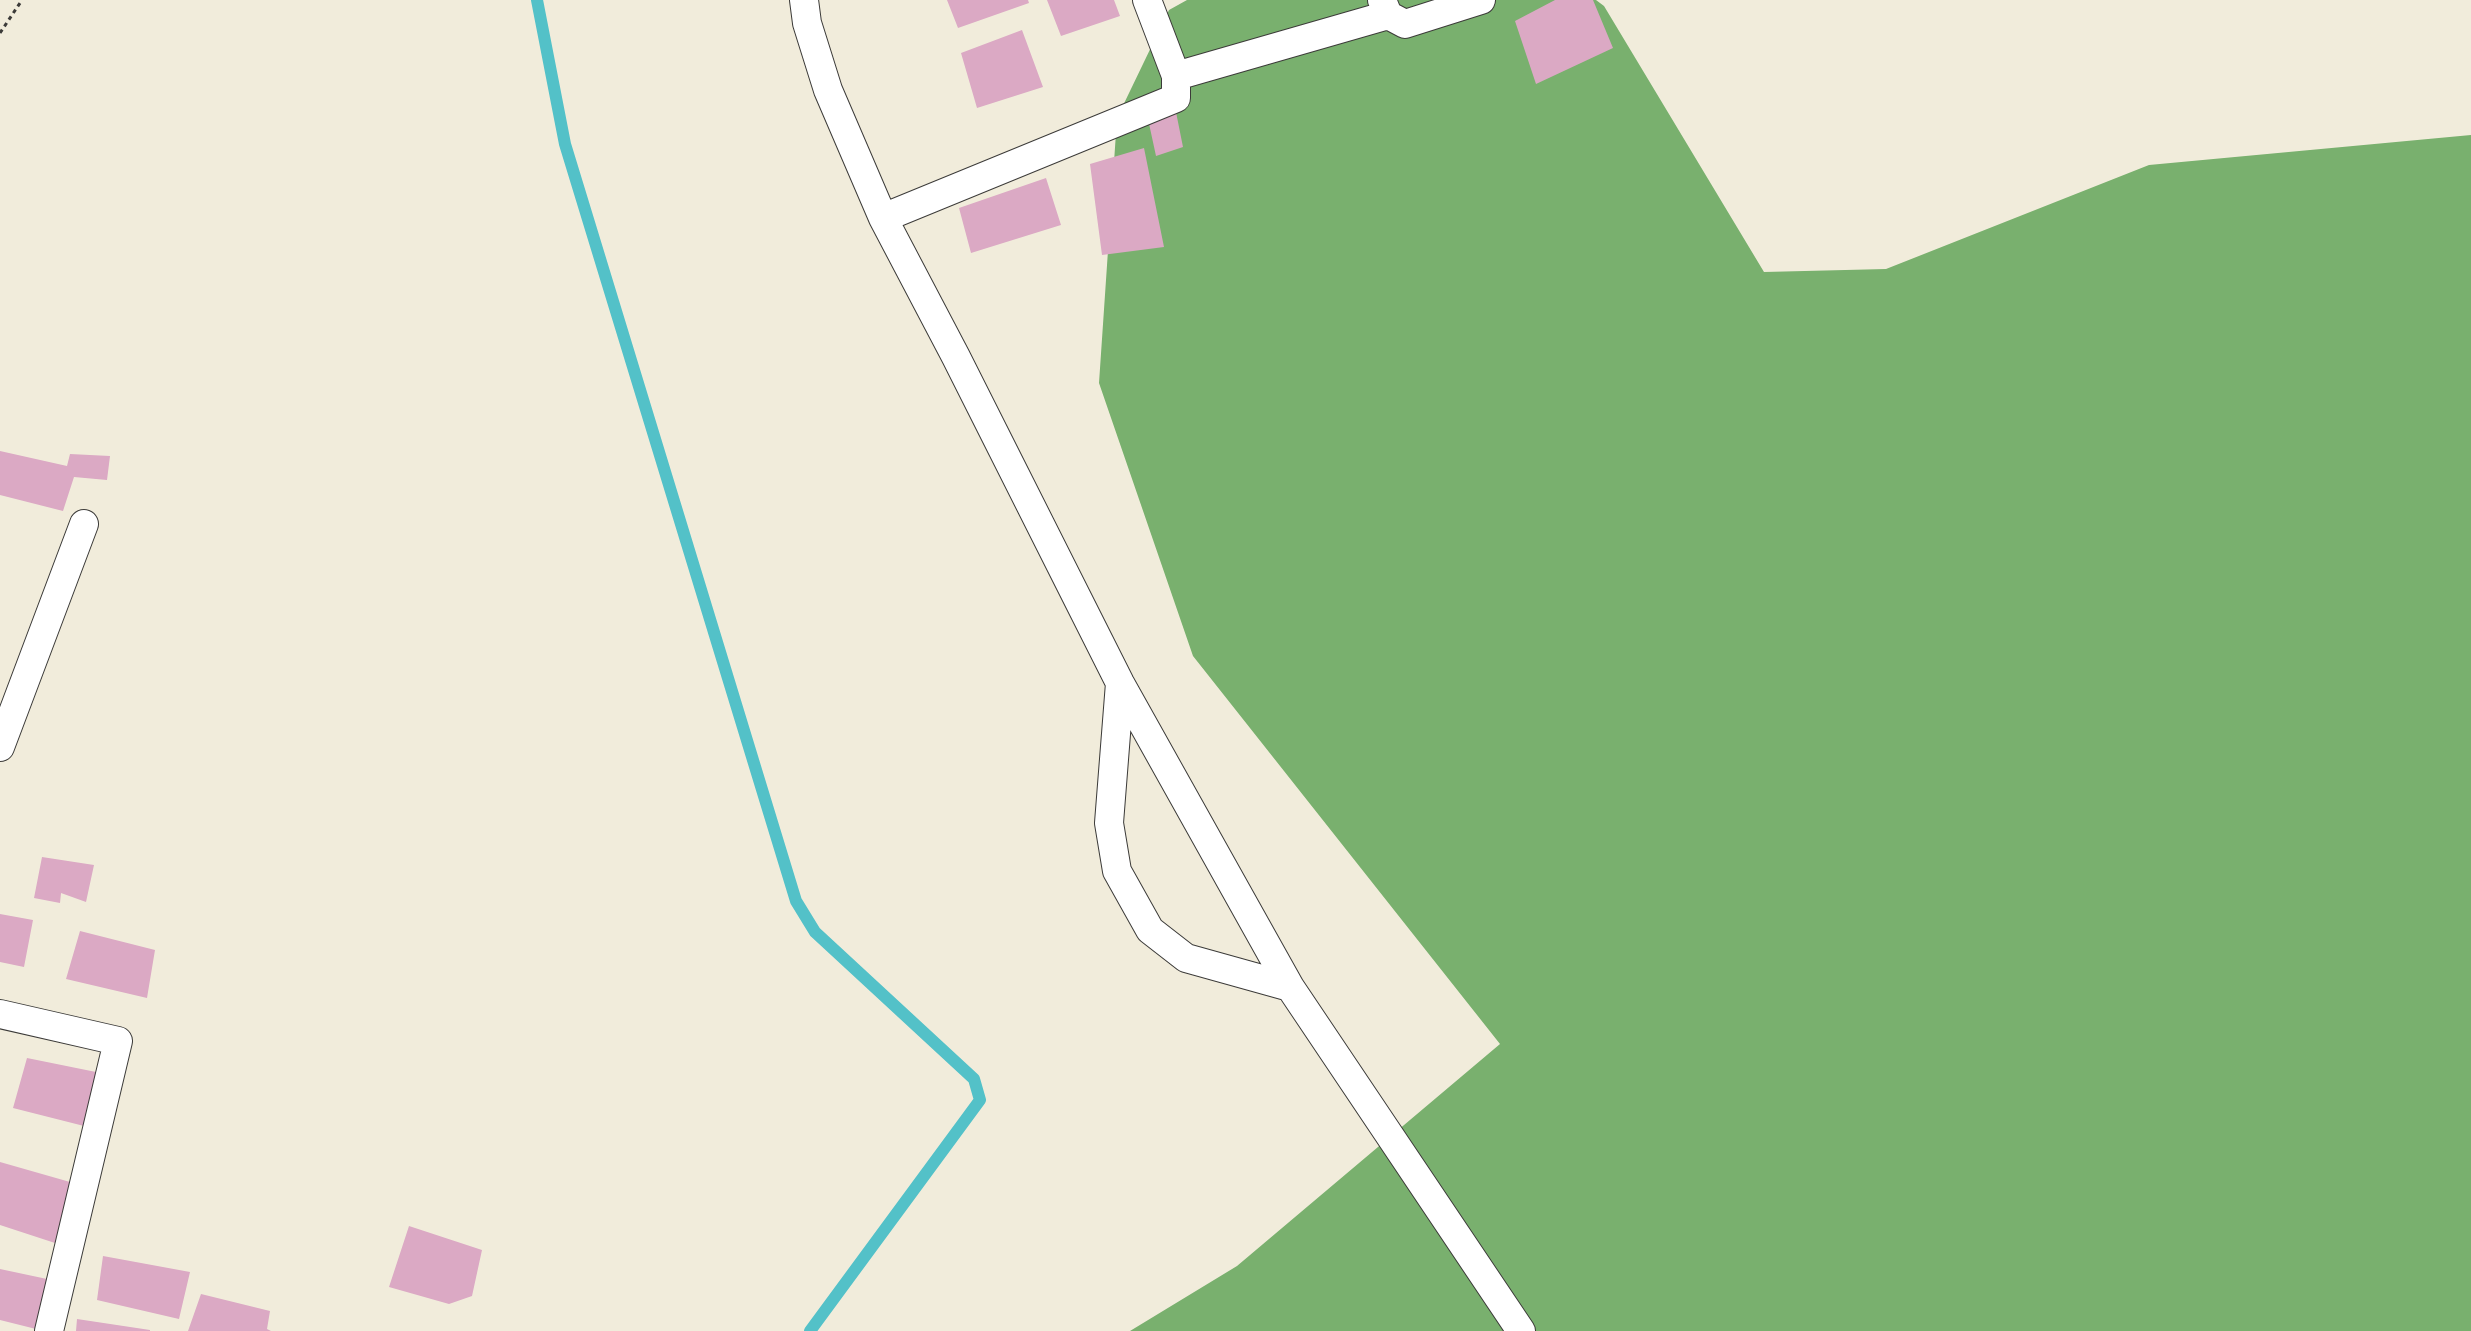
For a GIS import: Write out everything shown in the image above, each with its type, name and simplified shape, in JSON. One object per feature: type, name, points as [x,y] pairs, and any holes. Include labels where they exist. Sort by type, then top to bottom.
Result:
[{"type":"street","points":[[804,0],[808,23],[828,90],[883,218],[956,357],[1120,683],[1290,987],[1521,1331]]},
{"type":"street","points":[[883,218],[1176,98],[1176,76],[1147,0]]},
{"type":"street","points":[[1176,76],[1385,7],[1405,24],[1481,0]]},
{"type":"street","points":[[0,747],[84,524]]},
{"type":"street","points":[[1120,683],[1109,823],[1117,872],[1150,930],[1186,958],[1290,987]]},
{"type":"street","points":[[0,1014],[118,1041],[49,1331]]},
{"type":"path","points":[[0,33],[22,0]]},
{"type":"green space","points":[[1187,0],[1596,0],[1604,6],[1764,272],[1886,269],[2149,165],[2471,135],[2471,1331],[1130,1331],[1237,1266],[1500,1044],[1193,656],[1099,383],[1117,118],[1169,10]]},
{"type":"building","points":[[947,0],[1028,0],[1029,3],[958,28]]},
{"type":"building","points":[[1047,0],[1114,0],[1120,16],[1061,36]]},
{"type":"building","points":[[1555,0],[1593,0],[1613,48],[1536,84],[1515,21]]},
{"type":"building","points":[[1022,30],[1043,87],[977,108],[961,53]]},
{"type":"building","points":[[1176,112],[1183,147],[1156,156],[1148,119]]},
{"type":"building","points":[[1144,148],[1164,247],[1102,255],[1090,164]]},
{"type":"building","points":[[1046,178],[1061,225],[971,253],[959,208]]},
{"type":"building","points":[[0,451],[67,466],[70,454],[110,456],[107,480],[74,477],[63,511],[0,495]]},
{"type":"building","points":[[42,857],[94,865],[86,902],[61,893],[60,903],[34,898]]},
{"type":"building","points":[[0,914],[33,920],[24,967],[0,962]]},
{"type":"building","points":[[80,931],[155,950],[147,998],[66,979]]},
{"type":"building","points":[[27,1058],[96,1072],[84,1126],[13,1108]]},
{"type":"building","points":[[0,1162],[70,1182],[55,1243],[0,1225]]},
{"type":"building","points":[[409,1226],[482,1250],[472,1296],[449,1304],[389,1287]]},
{"type":"building","points":[[103,1256],[190,1272],[179,1319],[97,1300]]},
{"type":"building","points":[[0,1269],[47,1279],[36,1329],[0,1320]]},
{"type":"building","points":[[201,1294],[270,1311],[267,1329],[271,1331],[188,1331]]},
{"type":"building","points":[[77,1319],[150,1330],[150,1331],[76,1331]]},
{"type":"waterway","points":[[537,0],[565,144],[796,901],[815,932],[974,1079],[980,1100],[810,1331]]}]
